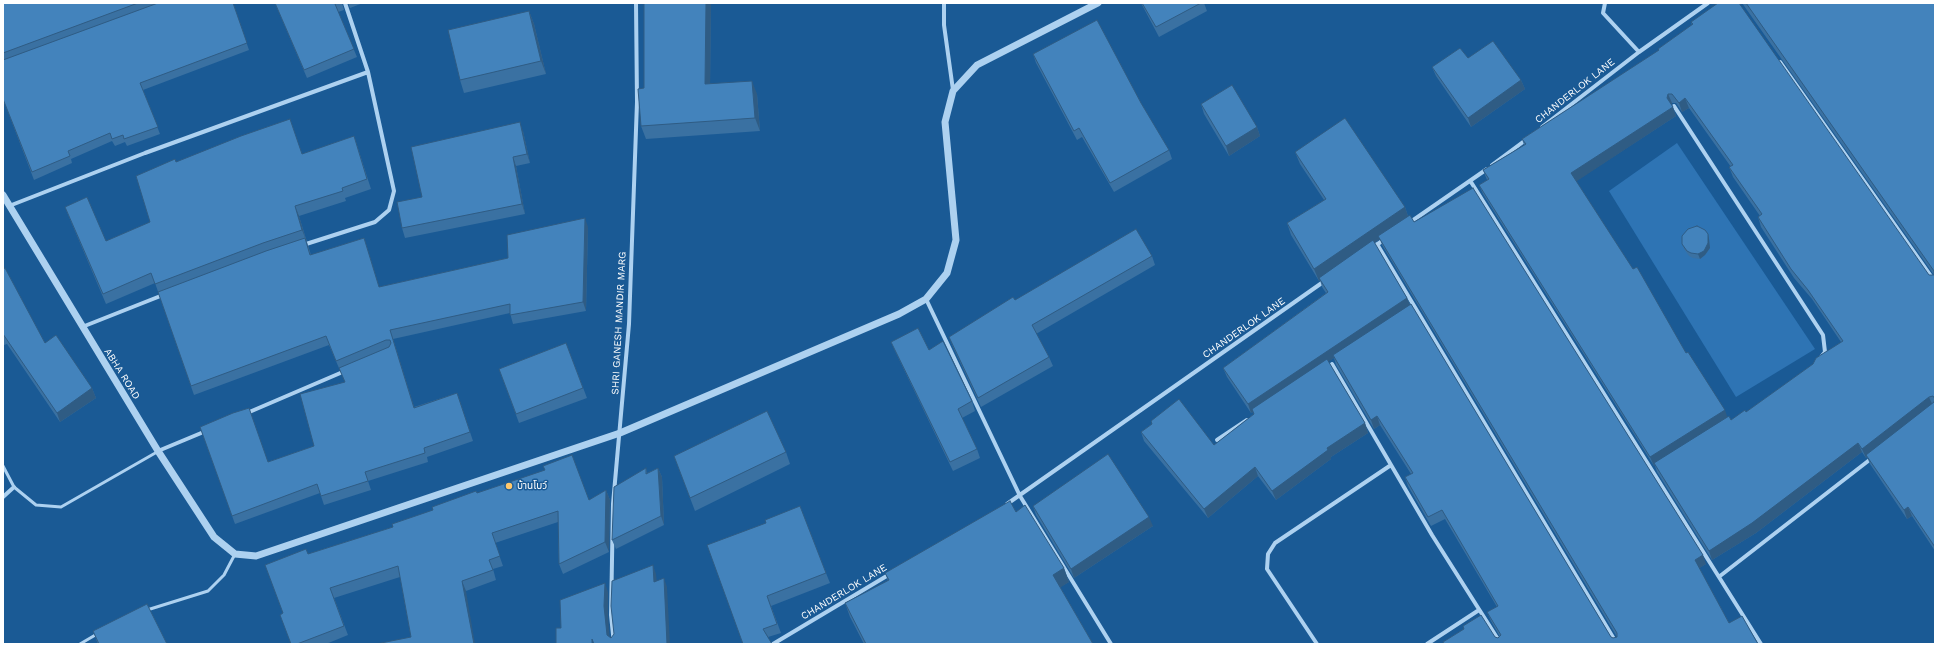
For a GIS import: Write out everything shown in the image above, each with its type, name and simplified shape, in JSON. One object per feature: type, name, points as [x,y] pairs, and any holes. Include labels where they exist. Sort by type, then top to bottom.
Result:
[{"type":"street","points":[[296,247],[376,222],[389,210],[394,191],[368,72],[345,3]]},
{"type":"street","name":"SHRI GANESH MANDIR MARG","points":[[614,644],[611,615],[613,504],[629,324],[638,102],[636,3]]},
{"type":"street","points":[[235,554],[256,556],[620,433],[899,314],[926,299],[947,273],[956,240],[945,122],[953,91],[944,25],[944,3]]},
{"type":"street","points":[[953,91],[976,65],[1098,3]]},
{"type":"street","points":[[1605,3],[1603,13],[1639,52]]},
{"type":"street","name":"CHANDERLOK LANE","points":[[1539,129],[1639,52],[1708,3]]},
{"type":"street","points":[[1776,56],[1935,282]]},
{"type":"street","points":[[9,206],[145,153],[368,72]]},
{"type":"street","points":[[1674,106],[1823,334],[1825,352],[1817,364]]},
{"type":"street","name":"CHANDERLOK LANE","points":[[1402,228],[1470,182],[1533,134]]},
{"type":"street","points":[[1470,182],[1720,576],[1761,644]]},
{"type":"street","name":"ABHA ROAD","points":[[3,196],[158,451],[214,537],[235,554]]},
{"type":"street","points":[[1370,249],[1389,236]]},
{"type":"street","points":[[1377,244],[1617,644]]},
{"type":"street","name":"CHANDERLOK LANE","points":[[1000,509],[1331,276]]},
{"type":"street","points":[[82,327],[165,295]]},
{"type":"street","points":[[926,299],[1020,496],[1111,644]]},
{"type":"street","points":[[1409,313],[1415,308]]},
{"type":"street","points":[[1325,368],[1338,360]]},
{"type":"street","points":[[1332,364],[1479,610],[1501,644]]},
{"type":"street","points":[[244,414],[351,369]]},
{"type":"street","points":[[1217,440],[1249,419]]},
{"type":"street","points":[[158,451],[208,430]]},
{"type":"street","points":[[1720,576],[1874,457]]},
{"type":"street","points":[[1317,644],[1267,569],[1268,554],[1275,543],[1392,465]]},
{"type":"street","points":[[1653,471],[1660,467]]},
{"type":"street","points":[[3,497],[14,487]]},
{"type":"street","name":"CHANDERLOK LANE","points":[[773,644],[897,570]]},
{"type":"street","points":[[1427,644],[1479,610]]},
{"type":"lane","points":[[3,466],[14,487],[36,505],[61,507],[158,451]]},
{"type":"lane","points":[[142,612],[208,592],[224,575],[235,554]]},
{"type":"lane","points":[[80,644],[102,630]]},
{"type":"shaded area","points":[[1677,143],[1815,349],[1736,397],[1609,191]]},
{"type":"building","points":[[3,3],[138,3],[3,53]]},
{"type":"building","points":[[158,3],[233,3],[247,43],[140,83],[158,127],[124,139],[123,135],[112,139],[110,133],[68,151],[70,156],[32,172],[3,99],[3,60]]},
{"type":"building","points":[[275,3],[338,3],[335,4],[354,49],[304,70]]},
{"type":"building","points":[[644,3],[706,3],[705,84],[752,81],[755,118],[641,126],[638,89],[644,88]]},
{"type":"building","points":[[1142,3],[1201,3],[1156,27]]},
{"type":"building","points":[[1718,3],[1739,3],[1929,275],[1934,275],[1934,271],[1746,3],[1935,3],[1935,399],[1933,396],[1929,397],[1862,449],[1858,443],[1752,523],[1709,551],[1654,463],[1729,416],[1731,420],[1745,410],[1746,412],[1813,364],[1816,358],[1843,341],[1808,290],[1791,269],[1758,217],[1762,214],[1729,167],[1733,165],[1685,98],[1679,103],[1672,94],[1668,94],[1667,98],[1673,107],[1571,173],[1633,269],[1637,267],[1686,353],[1688,352],[1725,410],[1650,457],[1479,185],[1489,179],[1483,170],[1526,144],[1522,139],[1659,50],[1658,49],[1693,24],[1691,22]]},
{"type":"building","points":[[529,11],[541,61],[460,80],[448,30]]},
{"type":"building","points":[[1097,20],[1141,103],[1169,150],[1110,183],[1079,128],[1074,131],[1033,54]]},
{"type":"building","points":[[1493,41],[1521,80],[1468,118],[1432,67],[1460,48],[1468,58]]},
{"type":"building","points":[[1232,85],[1257,127],[1226,146],[1201,104]]},
{"type":"building","points":[[1345,118],[1405,207],[1314,269],[1287,223],[1326,199],[1295,152]]},
{"type":"building","points":[[290,119],[302,154],[354,136],[367,179],[342,188],[343,191],[295,206],[302,230],[263,243],[155,284],[151,273],[103,294],[65,207],[87,197],[106,241],[150,222],[136,176],[175,159],[176,162],[241,136]]},
{"type":"building","points":[[520,122],[527,154],[513,157],[522,204],[402,228],[397,202],[422,197],[411,147]]},
{"type":"building","points":[[1473,188],[1703,555],[1695,560],[1729,623],[1742,616],[1758,644],[1444,644],[1443,642],[1464,629],[1463,626],[1481,615],[1495,637],[1498,638],[1501,635],[1487,612],[1498,606],[1442,510],[1428,517],[1405,477],[1413,473],[1377,416],[1371,420],[1333,355],[1411,304],[1611,637],[1617,637],[1617,633],[1378,236],[1410,215],[1414,222]]},
{"type":"building","points":[[585,218],[583,302],[510,315],[510,304],[390,330],[414,408],[457,393],[470,432],[424,448],[425,453],[365,472],[368,481],[321,496],[317,484],[232,516],[200,427],[249,408],[268,462],[314,446],[300,394],[345,382],[339,368],[389,347],[391,343],[390,340],[386,340],[336,361],[326,336],[191,386],[158,292],[266,251],[305,238],[310,255],[364,238],[379,287],[508,258],[507,235]]},
{"type":"building","points":[[1697,226],[1705,230],[1708,234],[1708,243],[1704,251],[1698,254],[1687,251],[1682,244],[1682,236],[1688,229]]},
{"type":"building","points":[[1136,229],[1152,256],[1032,325],[1049,357],[978,398],[949,337],[1013,297],[1015,300]]},
{"type":"building","points":[[1373,240],[1407,298],[1248,404],[1223,368],[1328,292],[1319,278]]},
{"type":"building","points":[[5,268],[45,343],[56,335],[92,388],[57,413],[3,334],[3,269]]},
{"type":"building","points":[[918,328],[929,350],[943,341],[972,401],[958,409],[977,449],[950,462],[891,342]]},
{"type":"building","points":[[566,343],[583,388],[516,414],[499,369]]},
{"type":"building","points":[[1327,359],[1365,423],[1327,448],[1328,450],[1272,491],[1255,467],[1204,509],[1141,432],[1152,424],[1151,421],[1179,399],[1214,445],[1254,414],[1252,409]]},
{"type":"building","points":[[1935,399],[1935,547],[1908,507],[1904,510],[1866,455],[1934,402]]},
{"type":"building","points":[[767,411],[786,452],[690,498],[674,456]]},
{"type":"building","points":[[1108,454],[1149,517],[1071,569],[1033,506]]},
{"type":"building","points":[[572,455],[589,500],[606,490],[605,542],[559,564],[558,511],[492,533],[500,556],[489,560],[493,570],[462,581],[474,644],[376,644],[411,637],[398,566],[330,588],[344,626],[297,644],[291,644],[280,615],[283,613],[265,565],[306,549],[308,554],[393,527],[392,524],[433,510],[432,507],[476,491],[477,493],[545,470],[543,466]]},
{"type":"building","points":[[646,468],[646,474],[658,468],[661,516],[612,540],[614,487]]},
{"type":"building","points":[[1010,501],[1016,512],[1025,505],[1064,568],[1053,575],[1093,644],[866,644],[845,603],[889,580],[885,573]]},
{"type":"building","points":[[800,506],[826,573],[767,596],[777,624],[763,629],[772,644],[743,644],[707,545],[766,523],[765,520]]},
{"type":"building","points":[[653,565],[654,582],[664,578],[667,644],[594,644],[592,639],[592,644],[556,644],[556,628],[561,628],[560,600],[605,583],[604,606],[607,635],[611,638],[614,634],[611,606],[612,581]]},
{"type":"building","points":[[147,604],[167,644],[99,644],[93,631]]},
{"type":"place","name":"บ้านโบว์","points":[[509,486]]}]
